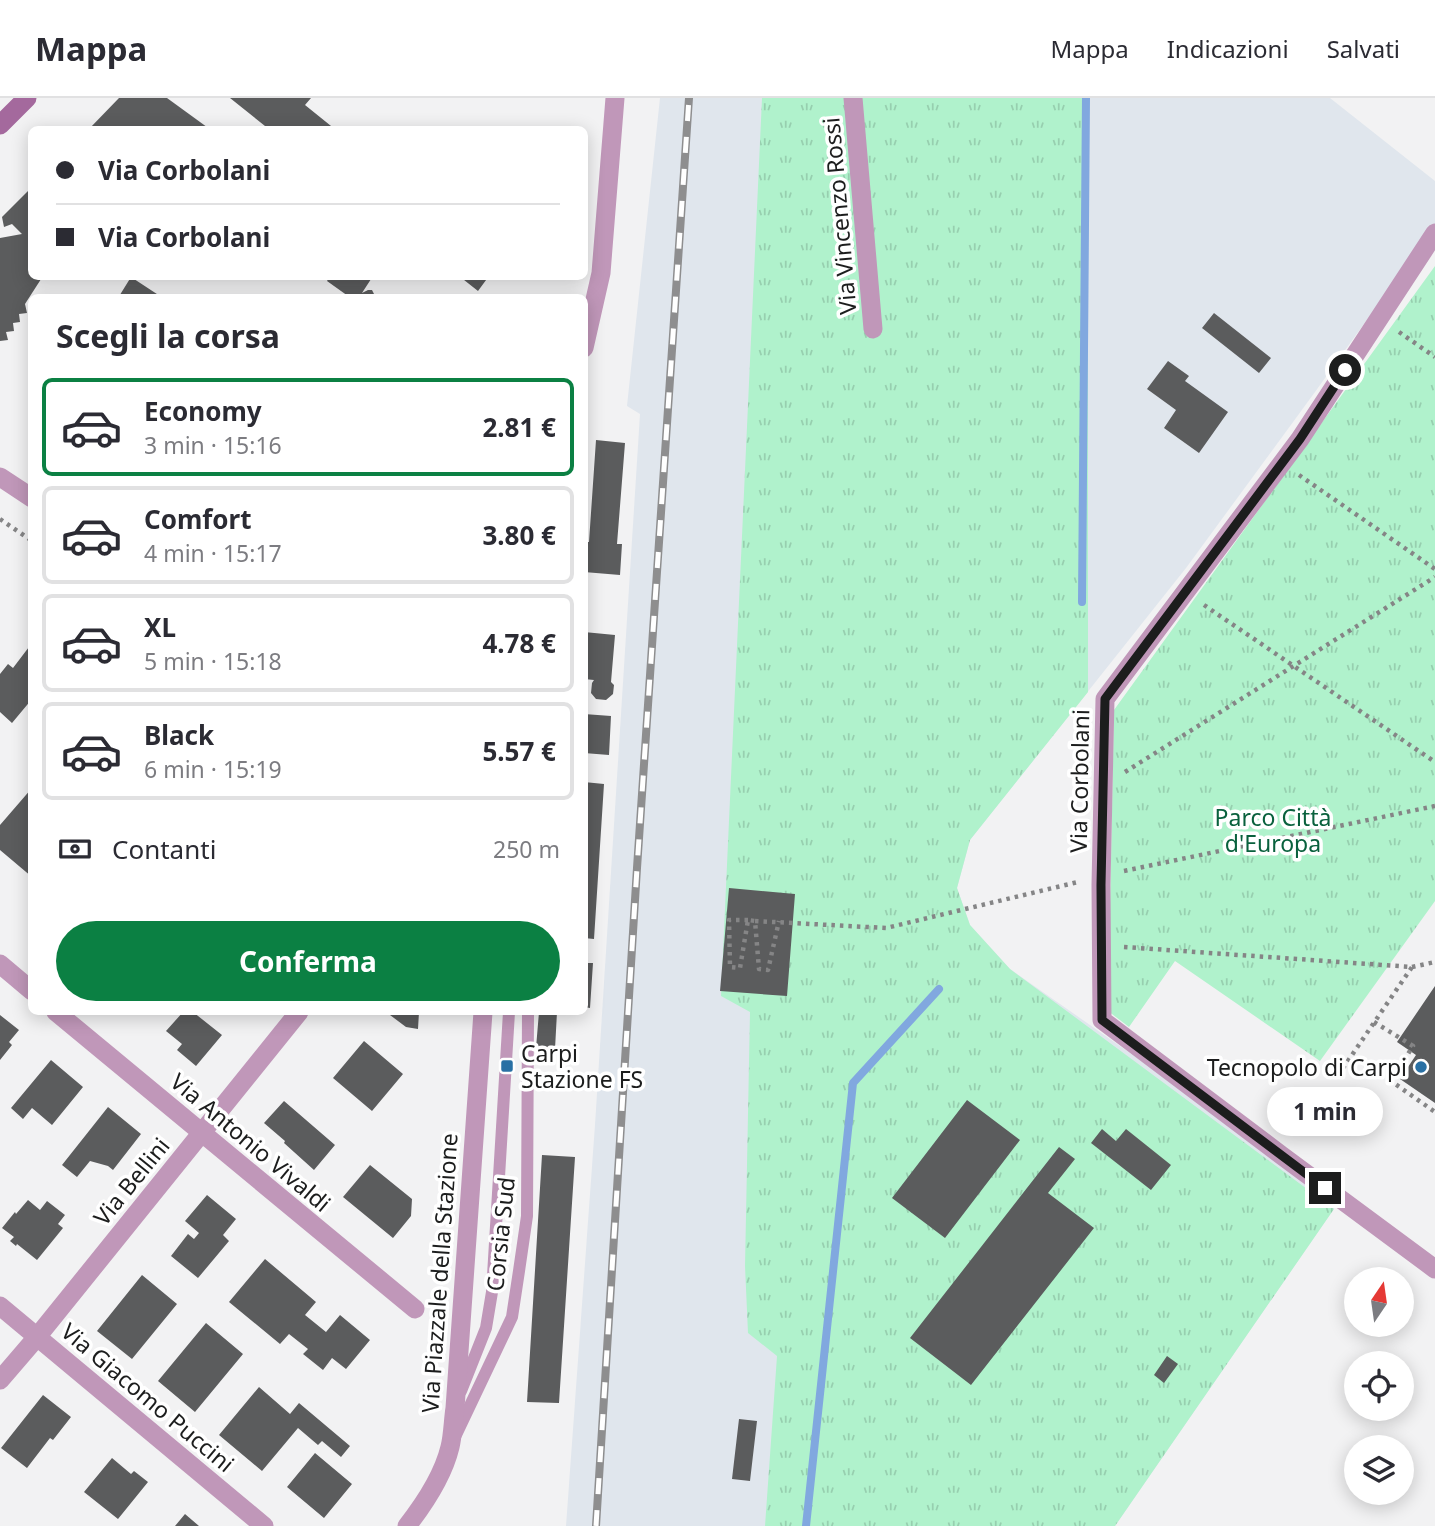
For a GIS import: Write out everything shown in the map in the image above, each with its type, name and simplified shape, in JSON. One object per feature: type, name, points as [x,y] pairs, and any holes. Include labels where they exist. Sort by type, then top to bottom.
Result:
[{"type":"main road","points":[[0,125],[21,100]]},
{"type":"street","points":[[588,330],[601,273],[615,98]]},
{"type":"street","name":"Via Vincenzo Rossi","points":[[853,98],[873,330]]},
{"type":"street","name":"Via Corbolani","points":[[1435,233],[1300,439],[1105,699],[1102,876],[1102,1020],[1435,1269]]},
{"type":"street","points":[[0,477],[28,495]]},
{"type":"street","points":[[0,964],[28,987]]},
{"type":"street","name":"Via Antonio Vivaldi","points":[[60,1015],[415,1309]]},
{"type":"street","name":"Via Bellini","points":[[0,1380],[297,1015]]},
{"type":"street","name":"Via Piazzale della Stazione","points":[[407,1526],[422,1507],[437,1480],[450,1447],[483,1015]]},
{"type":"street","name":"Via Giacomo Puccini","points":[[0,1306],[264,1526]]},
{"type":"lane","points":[[455,1408],[486,1328],[492,1292],[509,1015]]},
{"type":"lane","name":"Corsia Sud","points":[[450,1447],[512,1317],[527,1216],[528,1015]]},
{"type":"path","points":[[1399,332],[1435,357]]},
{"type":"path","points":[[1298,474],[1435,569]]},
{"type":"path","points":[[0,519],[28,538]]},
{"type":"path","points":[[1103,785],[1435,577]]},
{"type":"path","points":[[1200,603],[1435,762]]},
{"type":"path","points":[[748,920],[740,968],[730,967],[729,920],[748,920],[755,920],[779,921],[886,928],[1102,876],[1435,806]]},
{"type":"path","points":[[755,920],[759,969],[768,970],[779,921]]},
{"type":"path","points":[[1102,945],[1412,967],[1435,962]]},
{"type":"path","points":[[1339,1074],[1412,967]]},
{"type":"path","points":[[1374,1022],[1413,1046],[1391,1082],[1435,1112]]},
{"type":"shaded area","points":[[660,98],[1330,98],[1435,181],[1435,225],[1186,568],[970,840],[957,888],[970,925],[1010,969],[1340,1200],[1115,1526],[566,1526],[595,1125],[640,414],[627,406]]},
{"type":"green space","points":[[762,98],[1088,98],[1088,692],[970,840],[957,888],[970,925],[1010,969],[1334,1209],[1115,1526],[765,1526],[777,1356],[748,1333],[745,1266],[750,1012],[721,996]]},
{"type":"green space","name":"Parco Città d'Europa","points":[[1435,266],[1435,901],[1320,1061],[1175,961],[1129,1027],[1108,1011],[1114,710]]},
{"type":"building","points":[[119,98],[167,98],[206,126],[92,126]]},
{"type":"building","points":[[230,98],[311,98],[305,105],[331,126],[265,126]]},
{"type":"building","points":[[28,191],[28,280],[40,280],[31,294],[28,294],[25,304],[27,313],[19,314],[20,322],[13,323],[14,331],[6,332],[8,340],[0,341],[0,238],[22,234],[12,224],[4,227],[2,217]]},
{"type":"building","points":[[129,280],[136,280],[157,294],[120,294]]},
{"type":"building","points":[[370,280],[362,293],[372,290],[374,294],[345,294],[327,281]]},
{"type":"building","points":[[464,280],[486,280],[478,291]]},
{"type":"building","points":[[1214,313],[1271,358],[1259,373],[1202,328]]},
{"type":"building","points":[[1168,361],[1189,376],[1185,381],[1228,412],[1199,453],[1164,428],[1176,410],[1147,389]]},
{"type":"building","points":[[596,440],[625,443],[617,544],[622,544],[620,575],[588,572]]},
{"type":"building","points":[[588,632],[615,635],[611,682],[614,685],[613,694],[606,700],[596,699],[591,693],[594,680],[588,679]]},
{"type":"building","points":[[28,648],[28,704],[12,723],[0,712],[0,674],[8,664],[13,668]]},
{"type":"building","points":[[588,714],[611,716],[609,755],[588,753]]},
{"type":"building","points":[[588,782],[604,784],[594,939],[588,938]]},
{"type":"building","points":[[28,793],[28,874],[0,850],[0,825]]},
{"type":"building","points":[[729,888],[795,894],[787,996],[720,991]]},
{"type":"building","points":[[588,963],[593,963],[590,1008]]},
{"type":"building","points":[[1435,986],[1435,1103],[1400,1079],[1416,1055],[1397,1042]]},
{"type":"building","points":[[0,1015],[19,1030],[9,1042],[12,1045],[0,1060]]},
{"type":"building","points":[[180,1015],[197,1015],[222,1035],[196,1066],[177,1050],[182,1044],[166,1031]]},
{"type":"building","points":[[390,1015],[419,1015],[418,1029],[406,1027]]},
{"type":"building","points":[[539,1015],[557,1015],[555,1049],[536,1048]]},
{"type":"building","points":[[364,1041],[403,1074],[372,1111],[333,1078]]},
{"type":"building","points":[[51,1060],[83,1087],[52,1125],[32,1108],[23,1119],[11,1108]]},
{"type":"building","points":[[967,1100],[1020,1140],[945,1238],[892,1198]]},
{"type":"building","points":[[284,1101],[335,1145],[314,1170],[264,1123]]},
{"type":"building","points":[[108,1107],[141,1134],[113,1170],[90,1161],[77,1177],[62,1165]]},
{"type":"building","points":[[1102,1129],[1116,1141],[1126,1129],[1171,1165],[1151,1190],[1091,1143]]},
{"type":"building","points":[[1059,1147],[1075,1159],[1048,1193],[1094,1228],[971,1385],[910,1338]]},
{"type":"building","points":[[542,1155],[575,1157],[559,1403],[527,1402]]},
{"type":"building","points":[[370,1165],[412,1199],[411,1216],[393,1238],[343,1197]]},
{"type":"building","points":[[207,1195],[236,1219],[223,1235],[229,1241],[198,1278],[171,1256],[188,1234],[194,1239],[199,1233],[185,1221]]},
{"type":"building","points":[[28,1200],[40,1210],[47,1201],[65,1215],[58,1224],[63,1228],[37,1260],[10,1241],[14,1237],[2,1228]]},
{"type":"building","points":[[265,1259],[316,1302],[305,1315],[326,1332],[340,1315],[370,1340],[346,1369],[332,1358],[323,1370],[303,1354],[308,1349],[289,1334],[280,1344],[229,1302]]},
{"type":"building","points":[[142,1275],[177,1304],[132,1359],[97,1331]]},
{"type":"building","points":[[206,1323],[243,1354],[195,1412],[158,1381]]},
{"type":"building","points":[[1167,1356],[1178,1364],[1164,1383],[1154,1375]]},
{"type":"building","points":[[259,1387],[290,1414],[299,1403],[350,1446],[341,1457],[322,1441],[318,1445],[298,1428],[262,1471],[219,1435]]},
{"type":"building","points":[[43,1395],[71,1417],[53,1440],[50,1438],[27,1468],[1,1448]]},
{"type":"building","points":[[739,1419],[757,1421],[750,1481],[732,1479]]},
{"type":"building","points":[[315,1453],[352,1484],[324,1518],[287,1487]]},
{"type":"building","points":[[112,1458],[131,1474],[134,1471],[148,1482],[118,1519],[84,1492]]},
{"type":"building","points":[[185,1514],[199,1526],[175,1526]]},
{"type":"waterway","points":[[1082,602],[1086,98]]},
{"type":"waterway","points":[[806,1526],[853,1083],[939,989]]},
{"type":"railway","points":[[596,1526],[689,98]]},
{"type":"place","name":"Carpi Stazione FS","points":[[507,1066]]},
{"type":"place","name":"Tecnopolo di Carpi","points":[[1421,1067]]},
{"type":"route","points":[[1325,1188],[1102,1020],[1101,885],[1105,699],[1300,439],[1345,370]]}]
